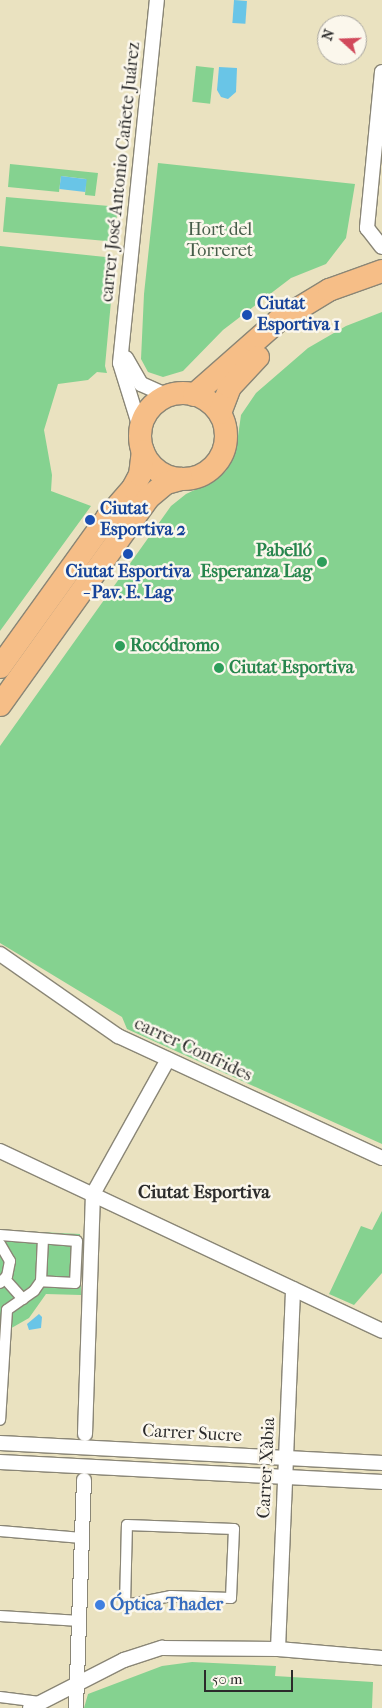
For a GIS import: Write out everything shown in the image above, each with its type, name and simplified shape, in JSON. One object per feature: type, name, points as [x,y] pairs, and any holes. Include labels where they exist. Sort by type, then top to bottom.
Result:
[{"type":"highway","points":[[194,394],[278,321],[329,290],[382,271]]},
{"type":"highway","points":[[220,414],[230,387],[268,348],[314,316],[382,287]]},
{"type":"highway","points":[[0,667],[106,518],[133,488],[140,475],[142,441],[152,407],[168,396],[194,394],[209,402],[220,414],[226,438],[222,454],[206,473],[166,483],[148,498],[0,705]]},
{"type":"highway","points":[[142,441],[160,473],[181,479]]},
{"type":"street","name":"carrer José Antonio Cañete Juárez","points":[[142,441],[124,381],[122,348],[157,0]]},
{"type":"street","points":[[382,72],[367,228],[382,247]]},
{"type":"street","name":"carrer José Antonio Cañete Juárez","points":[[122,348],[131,372],[140,384],[168,396]]},
{"type":"street","name":"carrer Confrides","points":[[0,954],[118,1036],[382,1158]]},
{"type":"street","points":[[85,1434],[92,1194],[168,1059]]},
{"type":"street","points":[[0,1151],[382,1331]]},
{"type":"street","points":[[0,1235],[77,1241],[75,1283],[41,1281]]},
{"type":"street","points":[[20,1237],[3,1247],[10,1261],[2,1281],[22,1300]]},
{"type":"street","points":[[0,1420],[3,1310],[22,1300],[41,1281],[43,1238]]},
{"type":"street","name":"Carrer Xàbia","points":[[278,1650],[293,1289]]},
{"type":"street","name":"Carrer Sucre","points":[[0,1443],[382,1463]]},
{"type":"street","name":"Carrer Sucre","points":[[0,1462],[382,1482]]},
{"type":"street","points":[[76,1708],[84,1480]]},
{"type":"street","points":[[127,1525],[234,1528],[231,1598],[171,1596],[125,1604],[127,1525]]},
{"type":"street","points":[[0,1531],[82,1538]]},
{"type":"street","points":[[0,1616],[80,1621]]},
{"type":"street","points":[[0,1697],[38,1706],[124,1660],[162,1648],[278,1650],[382,1658]]},
{"type":"green space","points":[[196,66],[214,68],[210,104],[192,102]]},
{"type":"green space","name":"Hort del Torreret","points":[[158,163],[355,184],[346,238],[326,264],[291,278],[223,330],[183,371],[163,377],[148,372],[141,359],[144,294]]},
{"type":"green space","points":[[10,164],[98,173],[95,196],[85,195],[86,179],[61,176],[59,192],[8,187]]},
{"type":"green space","points":[[6,197],[118,207],[115,242],[3,232]]},
{"type":"green space","points":[[0,246],[115,258],[105,366],[107,373],[97,372],[88,380],[58,384],[44,430],[52,475],[51,491],[91,506],[0,631]]},
{"type":"green space","name":"Ciutat Esportiva","points":[[382,312],[382,1144],[127,1029],[122,1017],[0,943],[0,746],[171,506],[186,494],[214,481],[226,471],[236,450],[241,415],[256,393],[308,348],[346,326]]},
{"type":"green space","points":[[382,1211],[382,1273],[354,1305],[329,1294],[361,1226],[372,1230]]},
{"type":"green space","points":[[0,1230],[80,1234],[81,1295],[46,1294],[29,1318],[8,1330],[0,1422]]},
{"type":"green space","points":[[192,1662],[276,1666],[275,1676],[373,1682],[372,1708],[84,1708],[88,1694],[162,1666]]},
{"type":"water","points":[[234,0],[247,1],[245,24],[232,23]]},
{"type":"water","points":[[219,67],[237,68],[236,92],[228,99],[221,97],[217,90]]},
{"type":"water","points":[[61,176],[87,179],[85,192],[59,189]]},
{"type":"water","points":[[39,1314],[42,1317],[41,1328],[29,1330],[27,1324]]},
{"type":"place","name":"Ciutat Esportiva 1","points":[[247,315]]},
{"type":"place","name":"Ciutat Esportiva 2","points":[[90,520]]},
{"type":"place","name":"Ciutat Esportiva - Pav. E. Lag","points":[[128,554]]},
{"type":"place","name":"Pabelló Esperanza Lag","points":[[322,562]]},
{"type":"place","name":"Rocódromo","points":[[120,646]]},
{"type":"place","name":"Ciutat Esportiva","points":[[219,668]]},
{"type":"place","name":"Óptica Thader","points":[[100,1605]]},
{"type":"district","name":"Ciutat Esportiva","points":[[204,1193]]}]
